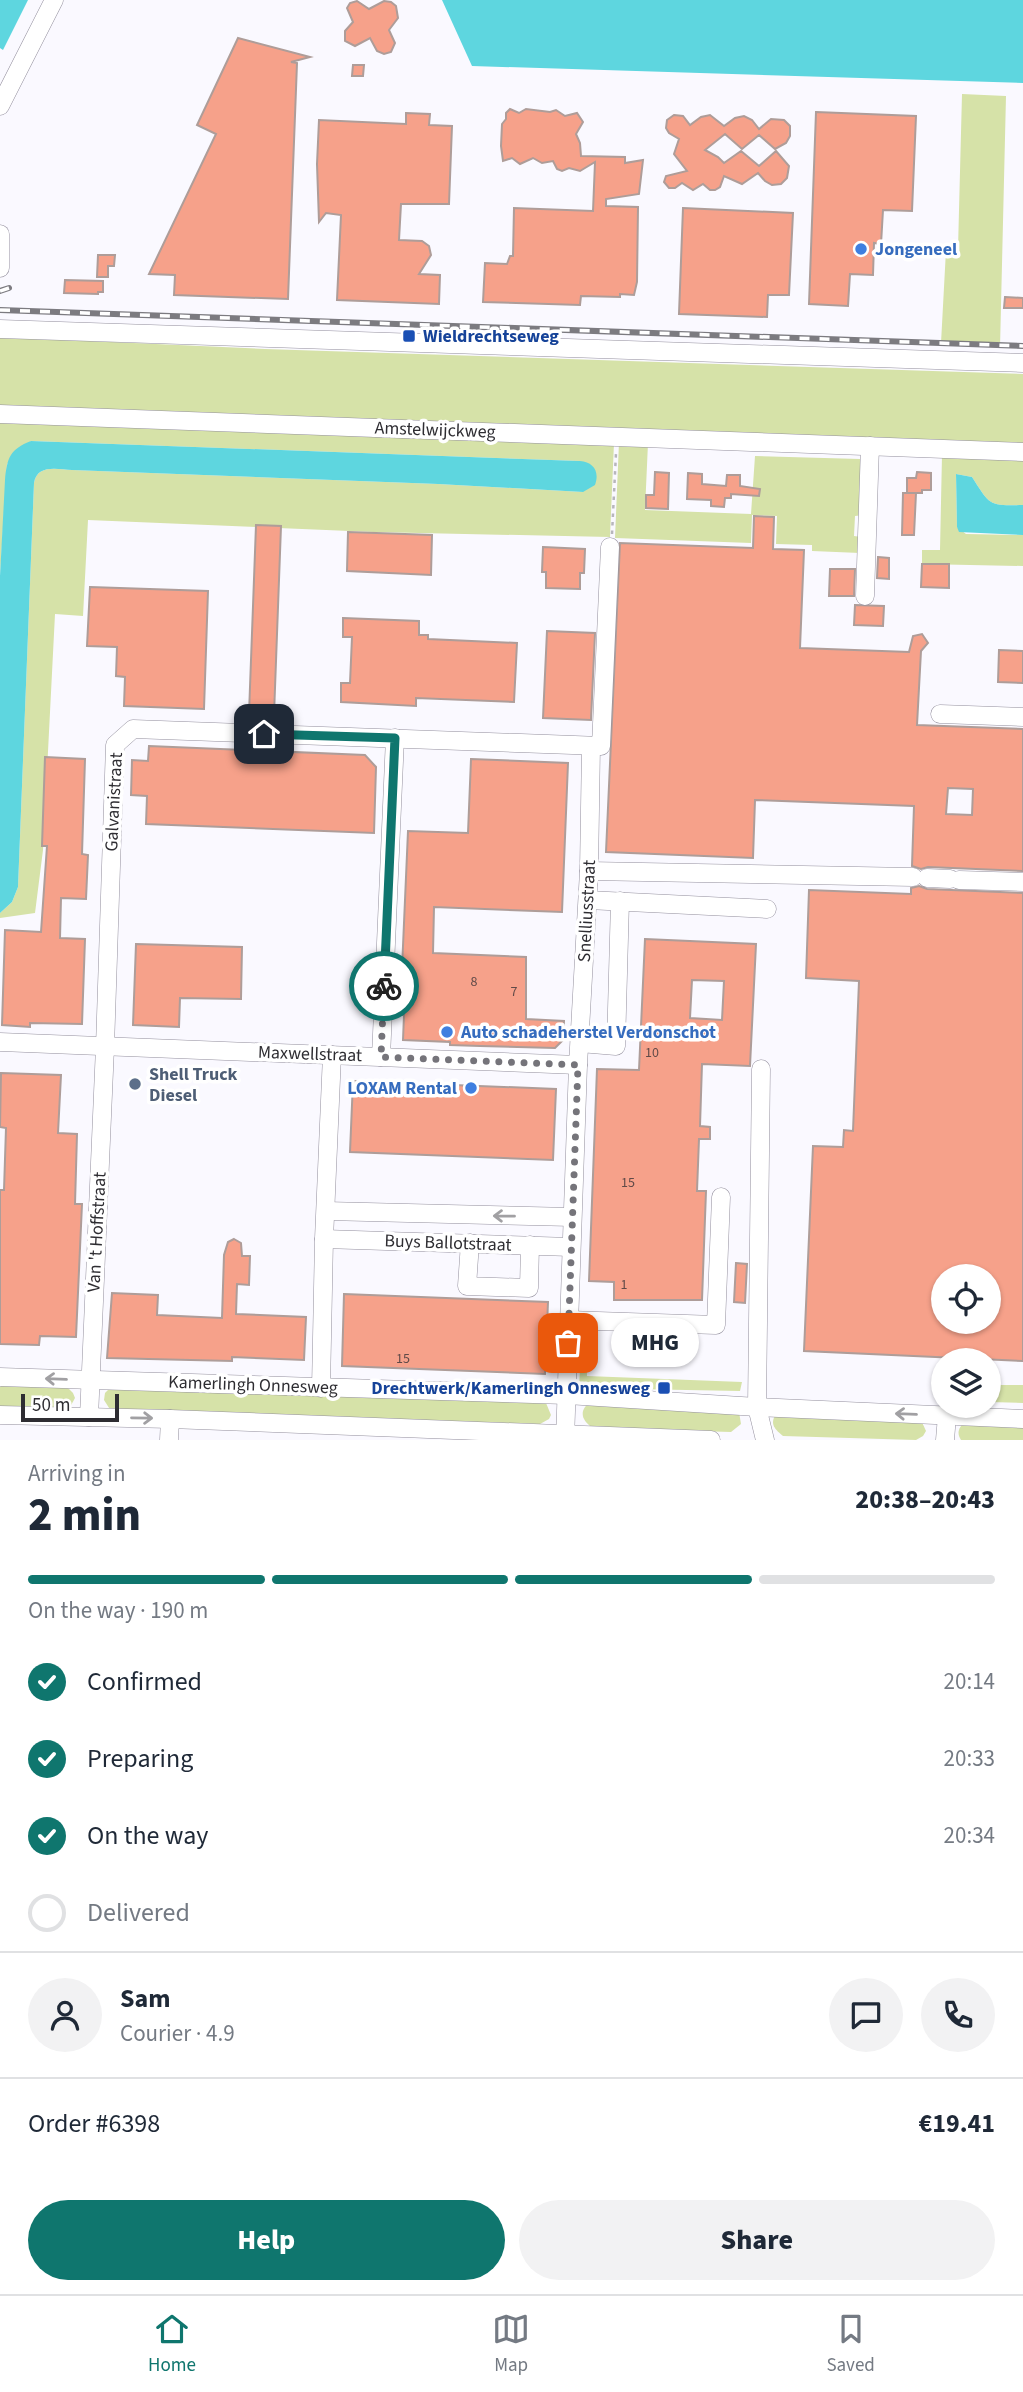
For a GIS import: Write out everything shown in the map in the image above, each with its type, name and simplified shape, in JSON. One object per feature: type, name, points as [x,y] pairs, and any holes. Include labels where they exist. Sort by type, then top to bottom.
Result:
[{"type":"street","points":[[0,106],[5,85],[54,0]]},
{"type":"street","points":[[0,234],[0,268]]},
{"type":"street","points":[[0,329],[1023,363]]},
{"type":"street","name":"Amstelwijckweg","points":[[0,414],[1023,452]]},
{"type":"street","points":[[865,596],[870,446]]},
{"type":"street","name":"Snelliusstraat","points":[[565,1438],[578,1065],[588,900],[591,746],[601,746],[610,547]]},
{"type":"street","points":[[940,714],[1023,717]]},
{"type":"street","name":"Galvanistraat","points":[[105,1047],[114,745],[133,729],[591,746]]},
{"type":"street","points":[[381,1057],[395,738]]},
{"type":"street","points":[[589,871],[1023,882]]},
{"type":"street","points":[[588,900],[767,909]]},
{"type":"street","points":[[580,1043],[616,1046],[620,901]]},
{"type":"street","name":"Maxwellstraat","points":[[0,1042],[578,1065]]},
{"type":"street","name":"Van 't Hoffstraat","points":[[89,1417],[105,1047]]},
{"type":"street","points":[[321,1388],[332,1055]]},
{"type":"street","points":[[761,1069],[757,1407],[765,1440]]},
{"type":"street","points":[[568,1320],[716,1325],[721,1197]]},
{"type":"street","name":"Buys Ballotstraat","points":[[326,1212],[572,1217]]},
{"type":"street","name":"Buys Ballotstraat","points":[[324,1239],[571,1247]]},
{"type":"street","points":[[470,1243],[467,1286],[529,1288],[530,1245]]},
{"type":"street","name":"Kamerlingh Onnesweg","points":[[0,1377],[567,1395],[931,1415]]},
{"type":"street","name":"Kamerlingh Onnesweg","points":[[0,1415],[170,1419],[365,1434],[711,1440]]},
{"type":"street","points":[[946,1440],[947,1418]]},
{"type":"street","name":"Kamerlingh Onnesweg","points":[[998,1418],[1023,1419]]},
{"type":"street","points":[[169,1440],[170,1419]]},
{"type":"path","points":[[610,547],[617,437]]},
{"type":"green space","points":[[962,94],[1006,96],[1000,348],[941,343],[946,250],[958,249]]},
{"type":"green space","points":[[0,337],[265,349],[1023,374],[1023,446],[0,409]]},
{"type":"green space","points":[[0,420],[614,443],[610,537],[374,532],[88,520],[83,616],[55,614],[43,850],[35,913],[0,918],[0,913],[12,902],[18,887],[34,483],[43,470],[583,492],[580,461],[31,441],[7,464],[0,576]]},
{"type":"green space","points":[[619,442],[648,443],[645,510],[751,514],[755,456],[860,459],[864,467],[864,515],[855,516],[854,536],[861,537],[860,553],[812,551],[812,545],[776,544],[777,516],[752,515],[751,543],[615,538]]},
{"type":"green space","points":[[942,455],[1023,458],[1023,505],[991,502],[972,477],[956,474],[957,527],[966,534],[1023,535],[1023,566],[922,564],[922,550],[940,550]]},
{"type":"green space","points":[[582,1328],[587,1329],[587,1376],[742,1382],[740,1391],[579,1388]]},
{"type":"green space","points":[[1001,1385],[1023,1385],[1023,1403],[1001,1402]]},
{"type":"green space","points":[[0,1387],[67,1387],[75,1398],[69,1409],[0,1407]]},
{"type":"green space","points":[[111,1387],[541,1400],[546,1403],[551,1415],[540,1424],[111,1411],[104,1400],[105,1393]]},
{"type":"green space","points":[[590,1402],[739,1412],[741,1424],[731,1432],[593,1428],[583,1416],[586,1405]]},
{"type":"green space","points":[[778,1412],[921,1420],[926,1431],[916,1440],[783,1436],[773,1425]]},
{"type":"green space","points":[[966,1421],[1023,1424],[1023,1440],[961,1440],[959,1430]]},
{"type":"water","points":[[0,0],[28,0],[3,50],[0,48]]},
{"type":"water","points":[[442,0],[1023,0],[1023,83],[472,66]]},
{"type":"water","points":[[31,441],[580,461],[589,463],[597,475],[595,485],[583,492],[43,470],[34,483],[18,887],[12,902],[0,913],[0,576],[5,480],[11,455],[18,447]]},
{"type":"water","points":[[956,474],[972,477],[991,502],[1023,505],[1023,535],[959,532]]},
{"type":"building","points":[[357,1],[369,9],[384,1],[396,6],[398,18],[389,30],[395,43],[391,52],[384,54],[377,51],[370,38],[355,46],[345,41],[345,31],[353,22],[347,8],[350,3]]},
{"type":"building","points":[[238,38],[310,57],[291,62],[297,63],[288,299],[174,295],[175,275],[149,274],[216,134],[197,125]]},
{"type":"building","points":[[353,65],[364,65],[363,76],[352,76]]},
{"type":"building","points":[[510,109],[519,113],[526,109],[550,112],[556,110],[565,116],[577,113],[583,122],[576,134],[581,156],[625,157],[625,163],[643,160],[639,194],[606,199],[606,206],[638,207],[637,282],[634,295],[581,296],[580,305],[483,302],[485,263],[507,264],[510,256],[513,256],[514,208],[593,211],[595,162],[580,171],[569,168],[562,171],[557,169],[553,161],[542,163],[533,158],[520,164],[512,158],[503,161],[502,124]]},
{"type":"building","points":[[816,112],[916,116],[912,211],[883,210],[881,244],[874,243],[873,275],[850,274],[848,306],[809,304]]},
{"type":"building","points":[[406,113],[430,114],[429,125],[452,126],[449,204],[401,204],[399,240],[422,241],[429,246],[431,255],[419,274],[440,275],[439,304],[337,300],[341,215],[326,213],[319,222],[319,120],[406,124]]},
{"type":"building","points":[[674,115],[683,116],[690,125],[701,117],[710,115],[724,126],[735,118],[744,116],[752,120],[759,129],[771,119],[784,120],[790,126],[790,136],[786,143],[775,149],[759,135],[742,149],[725,134],[705,150],[724,163],[741,151],[759,166],[776,151],[789,166],[787,178],[781,184],[772,185],[758,173],[742,184],[724,176],[720,187],[715,190],[710,190],[703,184],[693,190],[682,183],[675,188],[669,188],[664,182],[666,176],[687,171],[674,154],[679,139],[666,128],[667,120]]},
{"type":"building","points":[[683,208],[793,213],[789,295],[768,295],[767,317],[679,314]]},
{"type":"building","points":[[98,255],[115,255],[114,266],[108,266],[108,277],[97,277]]},
{"type":"building","points":[[65,280],[103,281],[103,292],[64,293]]},
{"type":"building","points":[[1005,297],[1023,298],[1023,308],[1004,308]]},
{"type":"building","points":[[655,472],[669,473],[668,509],[646,508],[646,495],[654,495]]},
{"type":"building","points":[[917,472],[931,473],[931,490],[907,493],[907,478],[916,478]]},
{"type":"building","points":[[688,473],[702,474],[702,484],[726,486],[727,475],[740,475],[740,486],[760,489],[759,496],[731,494],[731,498],[725,498],[724,507],[711,506],[711,500],[687,499]]},
{"type":"building","points":[[903,493],[916,493],[914,535],[902,535]]},
{"type":"building","points":[[754,516],[774,517],[773,549],[804,550],[800,648],[909,652],[913,636],[922,634],[928,643],[921,651],[917,725],[1023,729],[1023,871],[928,867],[921,869],[912,866],[914,806],[755,800],[753,858],[606,852],[620,543],[753,548]],"holes":[[[948,788],[973,789],[972,815],[946,814]]]},
{"type":"building","points":[[256,525],[281,526],[274,715],[249,714]]},
{"type":"building","points":[[348,532],[432,535],[431,575],[347,571]]},
{"type":"building","points":[[543,547],[585,549],[580,589],[546,588],[546,572],[542,572]]},
{"type":"building","points":[[878,557],[889,558],[889,579],[877,578]]},
{"type":"building","points":[[922,564],[949,564],[949,588],[921,587]]},
{"type":"building","points":[[830,569],[855,569],[854,596],[829,596]]},
{"type":"building","points":[[90,587],[208,591],[204,709],[124,706],[125,677],[116,676],[117,647],[87,646]]},
{"type":"building","points":[[855,605],[884,606],[883,626],[854,625]]},
{"type":"building","points":[[343,618],[419,621],[419,635],[428,635],[428,639],[517,643],[514,702],[416,698],[416,706],[341,702],[341,683],[350,683],[352,637],[343,637]]},
{"type":"building","points":[[547,631],[595,633],[591,720],[543,718]]},
{"type":"building","points":[[999,650],[1023,651],[1023,683],[998,682]]},
{"type":"building","points":[[149,746],[365,755],[376,767],[374,833],[146,824],[147,796],[131,795],[132,760],[148,761]]},
{"type":"building","points":[[45,757],[85,759],[82,854],[88,855],[86,899],[61,898],[60,938],[85,939],[82,1024],[30,1023],[30,1027],[2,1025],[5,930],[41,932],[47,846],[42,846]]},
{"type":"building","points":[[471,759],[568,763],[562,912],[434,907],[433,953],[526,957],[526,1019],[564,1021],[563,1040],[555,1048],[450,1045],[450,1042],[403,1040],[404,1015],[400,1015],[408,831],[468,833]]},
{"type":"building","points":[[919,886],[927,889],[1023,893],[1023,1361],[1001,1360],[1001,1348],[931,1348],[931,1357],[804,1351],[813,1146],[843,1147],[844,1130],[853,1131],[859,981],[806,978],[809,890],[911,894],[911,888]]},
{"type":"building","points":[[645,939],[756,944],[750,1066],[702,1064],[700,1126],[710,1127],[710,1139],[699,1139],[697,1191],[706,1191],[702,1300],[614,1300],[614,1282],[589,1281],[597,1069],[639,1070]],"holes":[[[692,980],[724,981],[722,1020],[690,1018]]]},
{"type":"building","points":[[136,944],[242,947],[241,999],[180,998],[179,1027],[133,1025]]},
{"type":"building","points":[[1,1073],[61,1075],[58,1133],[77,1134],[75,1204],[82,1204],[76,1337],[40,1336],[39,1345],[0,1344],[0,1190],[4,1190],[6,1128],[0,1127]]},
{"type":"building","points":[[353,1081],[556,1089],[553,1160],[350,1152]]},
{"type":"building","points":[[234,1239],[241,1243],[242,1256],[250,1256],[249,1285],[237,1284],[236,1314],[306,1317],[304,1360],[232,1357],[232,1361],[107,1358],[112,1293],[158,1295],[157,1315],[222,1318],[224,1255],[228,1242]]},
{"type":"building","points":[[736,1263],[747,1264],[745,1303],[734,1302]]},
{"type":"building","points":[[344,1294],[548,1302],[545,1374],[342,1366]]},
{"type":"railway","points":[[0,291],[9,288]]},
{"type":"railway","points":[[0,310],[1023,346]]},
{"type":"way so far","points":[[384,986],[381,1057],[578,1065],[568,1343]]},
{"type":"place","name":"Jongeneel","points":[[861,249]]},
{"type":"place","name":"Wieldrechtseweg","points":[[409,336]]},
{"type":"place","name":"Auto schadeherstel Verdonschot","points":[[447,1032]]},
{"type":"place","name":"Shell Truck Diesel","points":[[135,1084]]},
{"type":"place","name":"LOXAM Rental","points":[[471,1088]]},
{"type":"place","name":"MHG","points":[[568,1343]]},
{"type":"place","name":"Drechtwerk/Kamerlingh Onnesweg","points":[[664,1388]]},
{"type":"route","points":[[264,734],[395,738],[384,986]]}]
